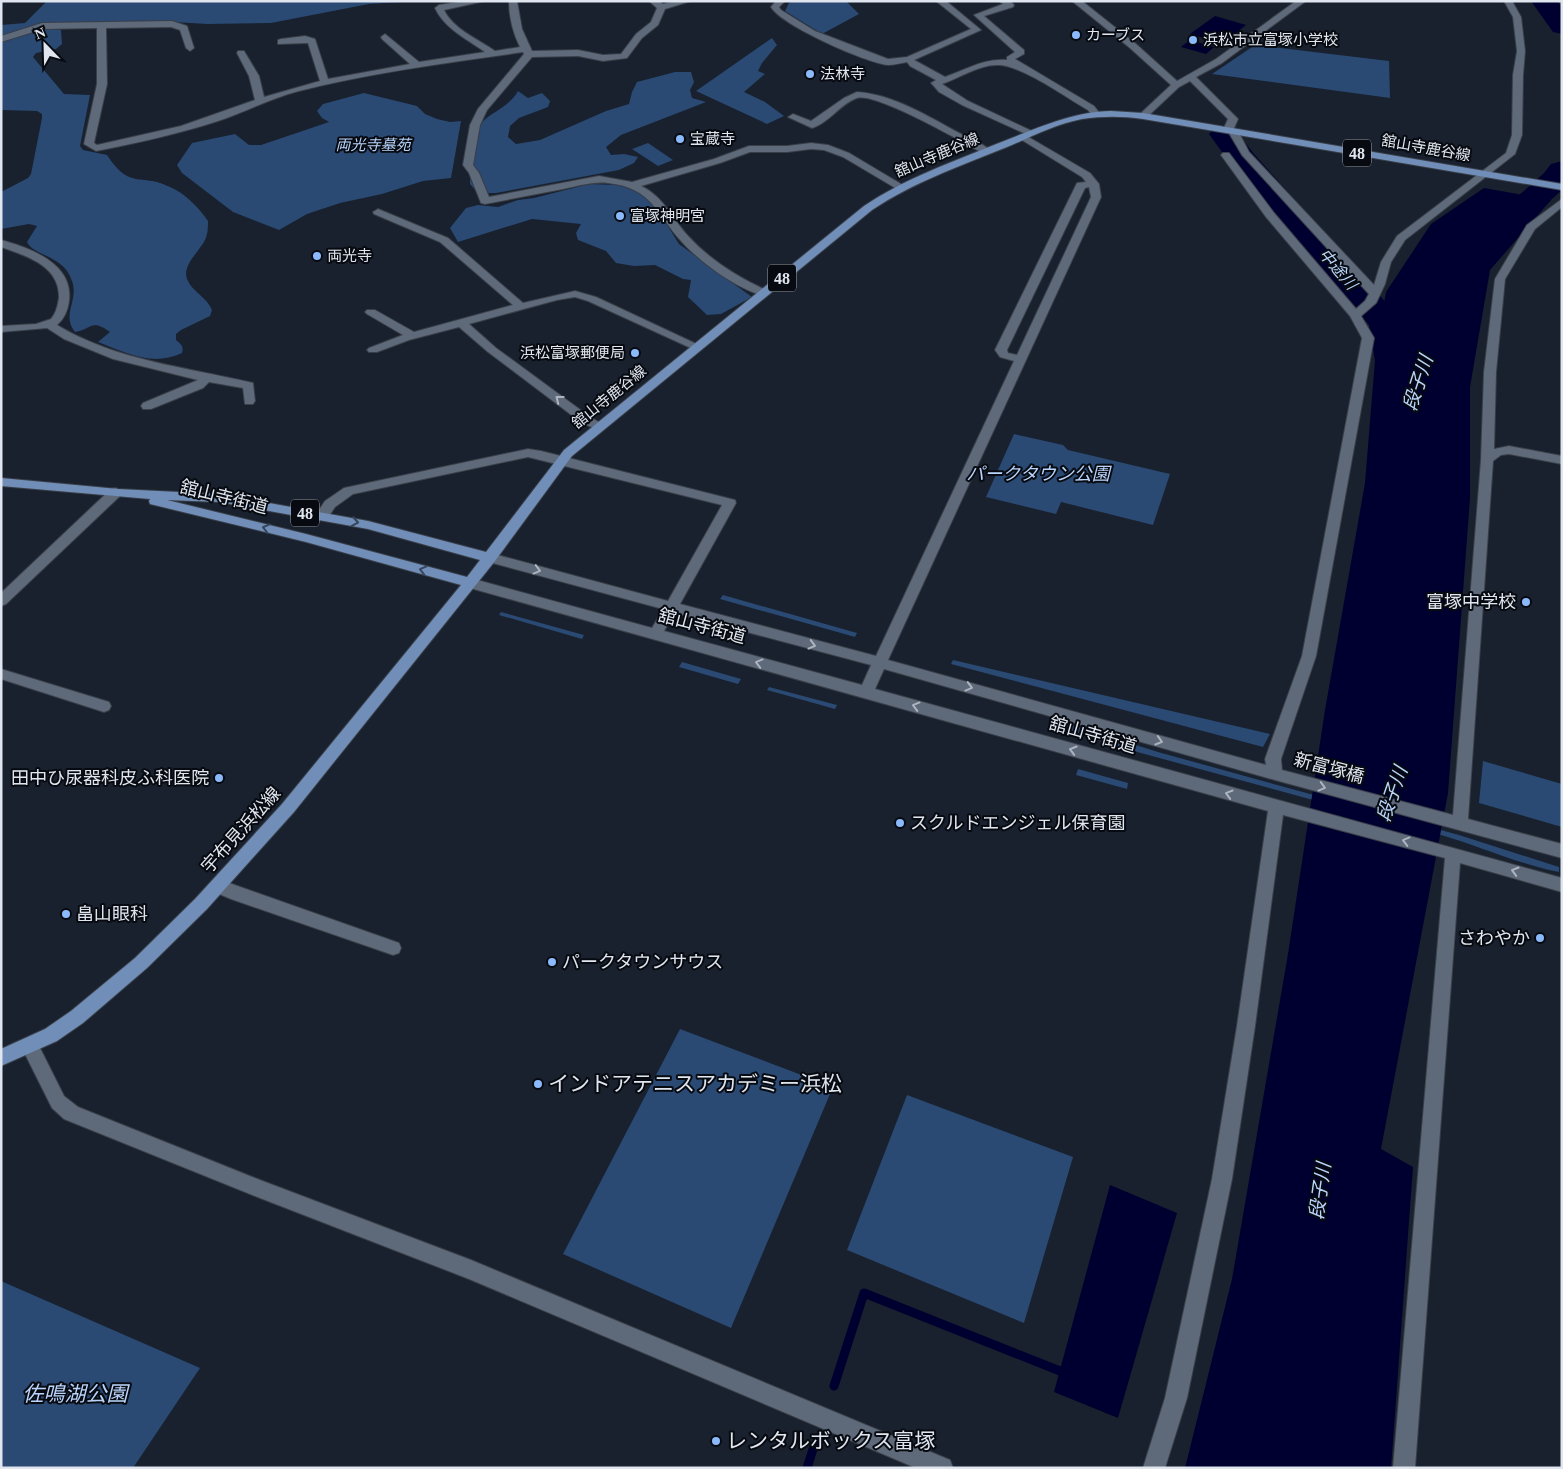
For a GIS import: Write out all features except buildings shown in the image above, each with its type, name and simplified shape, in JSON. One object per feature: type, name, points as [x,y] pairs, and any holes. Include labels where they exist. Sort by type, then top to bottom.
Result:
[{"type":"main road","name":"舘山寺鹿谷線","points":[[470,583],[562,460],[578,443],[868,208],[902,187],[986,151],[1071,119],[1096,115],[1143,116],[1562,187]]},
{"type":"main road","name":"舘山寺街道","points":[[1,482],[116,492],[219,498],[368,525],[490,558]]},
{"type":"main road","name":"舘山寺街道","points":[[116,492],[306,538],[470,583]]},
{"type":"main road","name":"宇布見浜松線","points":[[1,1058],[51,1035],[77,1017],[170,936],[288,808],[470,583]]},
{"type":"street","points":[[481,1],[439,8],[441,15],[492,53]]},
{"type":"street","points":[[513,1],[513,8],[527,51]]},
{"type":"street","points":[[652,1],[662,7],[687,1]]},
{"type":"street","points":[[781,1],[775,7],[778,12],[812,33],[888,62],[909,59],[977,30],[940,1]]},
{"type":"street","points":[[1003,1],[1010,5],[978,15],[1021,52],[1010,60],[1091,108],[1096,115]]},
{"type":"street","points":[[1076,1],[1133,46],[1176,85]]},
{"type":"street","points":[[1143,116],[1176,85],[1233,52],[1302,1]]},
{"type":"street","points":[[1355,315],[1373,298],[1380,284],[1386,262],[1401,238],[1510,154],[1517,135],[1518,75],[1521,51],[1520,27],[1508,1]]},
{"type":"street","points":[[102,26],[100,30],[102,84],[89,144],[96,148],[172,133],[260,100],[325,82],[492,53],[527,51],[578,53],[603,58],[624,56],[639,36],[655,23],[662,7]]},
{"type":"street","points":[[1,39],[42,26],[178,24],[184,28],[190,48]]},
{"type":"street","points":[[385,37],[418,66]]},
{"type":"street","points":[[281,42],[305,39],[312,41],[325,82]]},
{"type":"street","points":[[527,51],[483,109],[475,125],[468,165],[474,173],[485,201],[599,179],[615,180],[633,185],[657,200],[683,236],[697,250],[732,275],[764,292]]},
{"type":"street","points":[[241,53],[254,76],[260,100]]},
{"type":"street","points":[[909,59],[943,80]]},
{"type":"street","points":[[866,692],[1096,197],[1094,184],[1080,171],[1027,135],[947,92],[936,83],[977,66],[997,62],[1015,64]]},
{"type":"street","points":[[1191,77],[1233,119],[1230,131],[1245,153],[1373,298]]},
{"type":"street","points":[[794,116],[812,125],[853,97],[867,94],[907,110],[986,151]]},
{"type":"street","points":[[633,185],[680,170],[717,161],[749,149],[787,149],[811,146],[825,148],[846,155],[902,187]]},
{"type":"street","points":[[1226,155],[1270,215],[1355,315],[1365,330],[1368,342],[1309,656],[1273,759],[1274,774]]},
{"type":"street","points":[[1021,359],[1004,355],[1001,350],[1081,185],[1094,184]]},
{"type":"street","points":[[1562,202],[1531,227],[1500,279],[1490,372],[1487,460],[1460,825],[1562,851]]},
{"type":"street","points":[[378,212],[444,240],[521,307]]},
{"type":"street","points":[[1,243],[42,259],[59,274],[64,284],[63,305],[60,316],[48,324],[1,329]]},
{"type":"street","points":[[373,350],[413,336],[565,294],[584,296],[697,347]]},
{"type":"street","points":[[371,312],[413,336]]},
{"type":"street","points":[[48,324],[82,342],[122,357],[206,378],[249,386],[249,401]]},
{"type":"street","points":[[462,324],[492,350],[586,420],[600,426]]},
{"type":"street","points":[[146,406],[199,385],[206,378]]},
{"type":"street","points":[[1487,460],[1493,453],[1509,450],[1562,460]]},
{"type":"street","points":[[322,516],[338,497],[360,488],[514,455],[541,455],[730,503],[673,607],[656,634]]},
{"type":"street","points":[[1,601],[116,492]]},
{"type":"street","name":"舘山寺街道","points":[[490,558],[880,662],[1274,774]]},
{"type":"street","name":"舘山寺街道","points":[[470,583],[1276,807]]},
{"type":"street","points":[[1,674],[104,706]]},
{"type":"street","name":"新富塚橋","points":[[1274,774],[1460,825]]},
{"type":"street","points":[[1154,1468],[1176,1398],[1222,1178],[1249,1007],[1276,807],[1562,885]]},
{"type":"street","points":[[1404,1468],[1453,854]]},
{"type":"street","points":[[218,886],[393,948]]},
{"type":"street","points":[[30,1046],[58,1102],[71,1113],[471,1270],[942,1468]]},
{"type":"green space","points":[[47,1],[417,1],[369,4],[271,23],[207,24],[174,22],[31,27],[1,37],[1,25],[25,23]]},
{"type":"green space","points":[[793,1],[846,1],[859,14],[822,34],[785,11],[789,3]]},
{"type":"green space","points":[[42,28],[61,30],[62,44],[56,49],[36,53],[33,57],[64,94],[90,95],[80,146],[83,150],[107,155],[115,166],[129,177],[159,183],[176,190],[191,201],[208,221],[206,238],[189,264],[186,274],[189,284],[210,305],[212,310],[210,316],[176,334],[176,340],[182,347],[182,353],[171,357],[150,359],[129,354],[98,342],[110,332],[98,326],[91,326],[75,332],[70,319],[74,288],[68,272],[56,261],[30,247],[27,242],[37,226],[29,224],[1,229],[1,192],[28,178],[31,174],[42,114],[37,111],[1,110],[1,42]]},
{"type":"green space","points":[[772,38],[777,45],[758,71],[765,74],[744,92],[765,102],[784,116],[767,124],[696,91]]},
{"type":"green space","points":[[1255,45],[1389,61],[1390,98],[1212,74]]},
{"type":"green space","points":[[675,72],[691,72],[694,82],[690,90],[692,98],[706,102],[621,135],[606,147],[611,155],[624,154],[638,157],[634,163],[619,170],[496,193],[478,193],[470,184],[472,152],[478,127],[486,118],[511,101],[518,91],[528,98],[542,93],[550,101],[548,107],[519,118],[510,126],[508,137],[516,144],[540,140],[606,111],[629,104],[637,82]]},
{"type":"green space","name":"両光寺墓苑","points":[[364,93],[417,106],[425,114],[437,119],[450,122],[461,121],[451,178],[423,181],[382,194],[340,203],[307,214],[279,230],[233,212],[182,173],[177,165],[192,143],[235,134],[249,145],[261,145],[329,122],[322,118],[317,111],[323,104]]},
{"type":"green space","points":[[648,143],[673,160],[658,166],[632,149]]},
{"type":"green space","points":[[589,184],[618,185],[641,193],[658,210],[679,244],[752,297],[721,314],[707,315],[688,297],[691,280],[683,279],[655,265],[634,266],[616,263],[606,251],[578,240],[576,233],[581,224],[532,219],[458,242],[450,228],[466,208],[478,205],[498,207],[518,200],[534,198]]},
{"type":"green space","name":"パークタウン公園","points":[[1014,434],[1063,445],[1068,450],[1170,474],[1153,525],[1061,502],[1056,514],[986,497]]},
{"type":"green space","points":[[723,595],[857,633],[855,637],[720,599]]},
{"type":"green space","points":[[501,612],[584,635],[582,639],[499,615]]},
{"type":"green space","points":[[953,660],[1270,734],[1263,747],[951,664]]},
{"type":"green space","points":[[682,662],[741,679],[738,684],[679,667]]},
{"type":"green space","points":[[769,687],[837,705],[835,709],[767,690]]},
{"type":"green space","points":[[1053,719],[1158,752],[1459,835],[1559,867],[1559,872],[1544,869],[1438,834],[1108,744],[1051,723]]},
{"type":"green space","points":[[1483,761],[1562,784],[1562,827],[1479,803]]},
{"type":"green space","points":[[1078,769],[1128,783],[1127,789],[1076,775]]},
{"type":"green space","points":[[680,1029],[833,1087],[731,1328],[563,1254]]},
{"type":"green space","points":[[907,1095],[1073,1157],[1024,1323],[847,1250]]},
{"type":"green space","name":"佐鳴湖公園","points":[[1,1281],[200,1368],[133,1468],[1,1468]]},
{"type":"water","points":[[1215,16],[1246,25],[1222,44],[1190,34]]},
{"type":"water","points":[[1190,40],[1214,47],[1206,54],[1181,47]]},
{"type":"water","points":[[1484,188],[1551,200],[1490,270],[1470,387],[1470,498],[1448,793],[1381,1149],[1413,1167],[1391,1468],[1185,1468],[1232,1279],[1288,954],[1325,710],[1365,483],[1376,348],[1386,292],[1431,224]]},
{"type":"water","points":[[1110,1185],[1177,1213],[1118,1418],[1054,1392]]},
{"type":"waterway","name":"段子川","points":[[1544,1],[1562,26]]},
{"type":"waterway","name":"中途川","points":[[1224,134],[1243,160],[1386,323],[1396,379]]},
{"type":"waterway","name":"段子川","points":[[1488,240],[1555,180],[1562,170]]},
{"type":"waterway","points":[[834,1386],[864,1293],[1060,1371]]},
{"type":"waterway","points":[[807,1468],[814,1446]]},
{"type":"place","name":"カーブス","points":[[1076,35]]},
{"type":"place","name":"浜松市立富塚小学校","points":[[1193,40]]},
{"type":"place","name":"法林寺","points":[[810,74]]},
{"type":"place","name":"宝蔵寺","points":[[680,139]]},
{"type":"place","name":"富塚神明宮","points":[[620,216]]},
{"type":"place","name":"両光寺","points":[[317,256]]},
{"type":"place","name":"浜松富塚郵便局","points":[[635,353]]},
{"type":"place","name":"富塚中学校","points":[[1526,602]]},
{"type":"place","name":"田中ひ尿器科皮ふ科医院","points":[[219,778]]},
{"type":"place","name":"スクルドエンジェル保育園","points":[[900,823]]},
{"type":"place","name":"畠山眼科","points":[[66,914]]},
{"type":"place","name":"さわやか","points":[[1540,938]]},
{"type":"place","name":"パークタウンサウス","points":[[552,962]]},
{"type":"place","name":"インドアテニスアカデミー浜松","points":[[538,1084]]},
{"type":"place","name":"レンタルボックス富塚","points":[[716,1441]]}]
